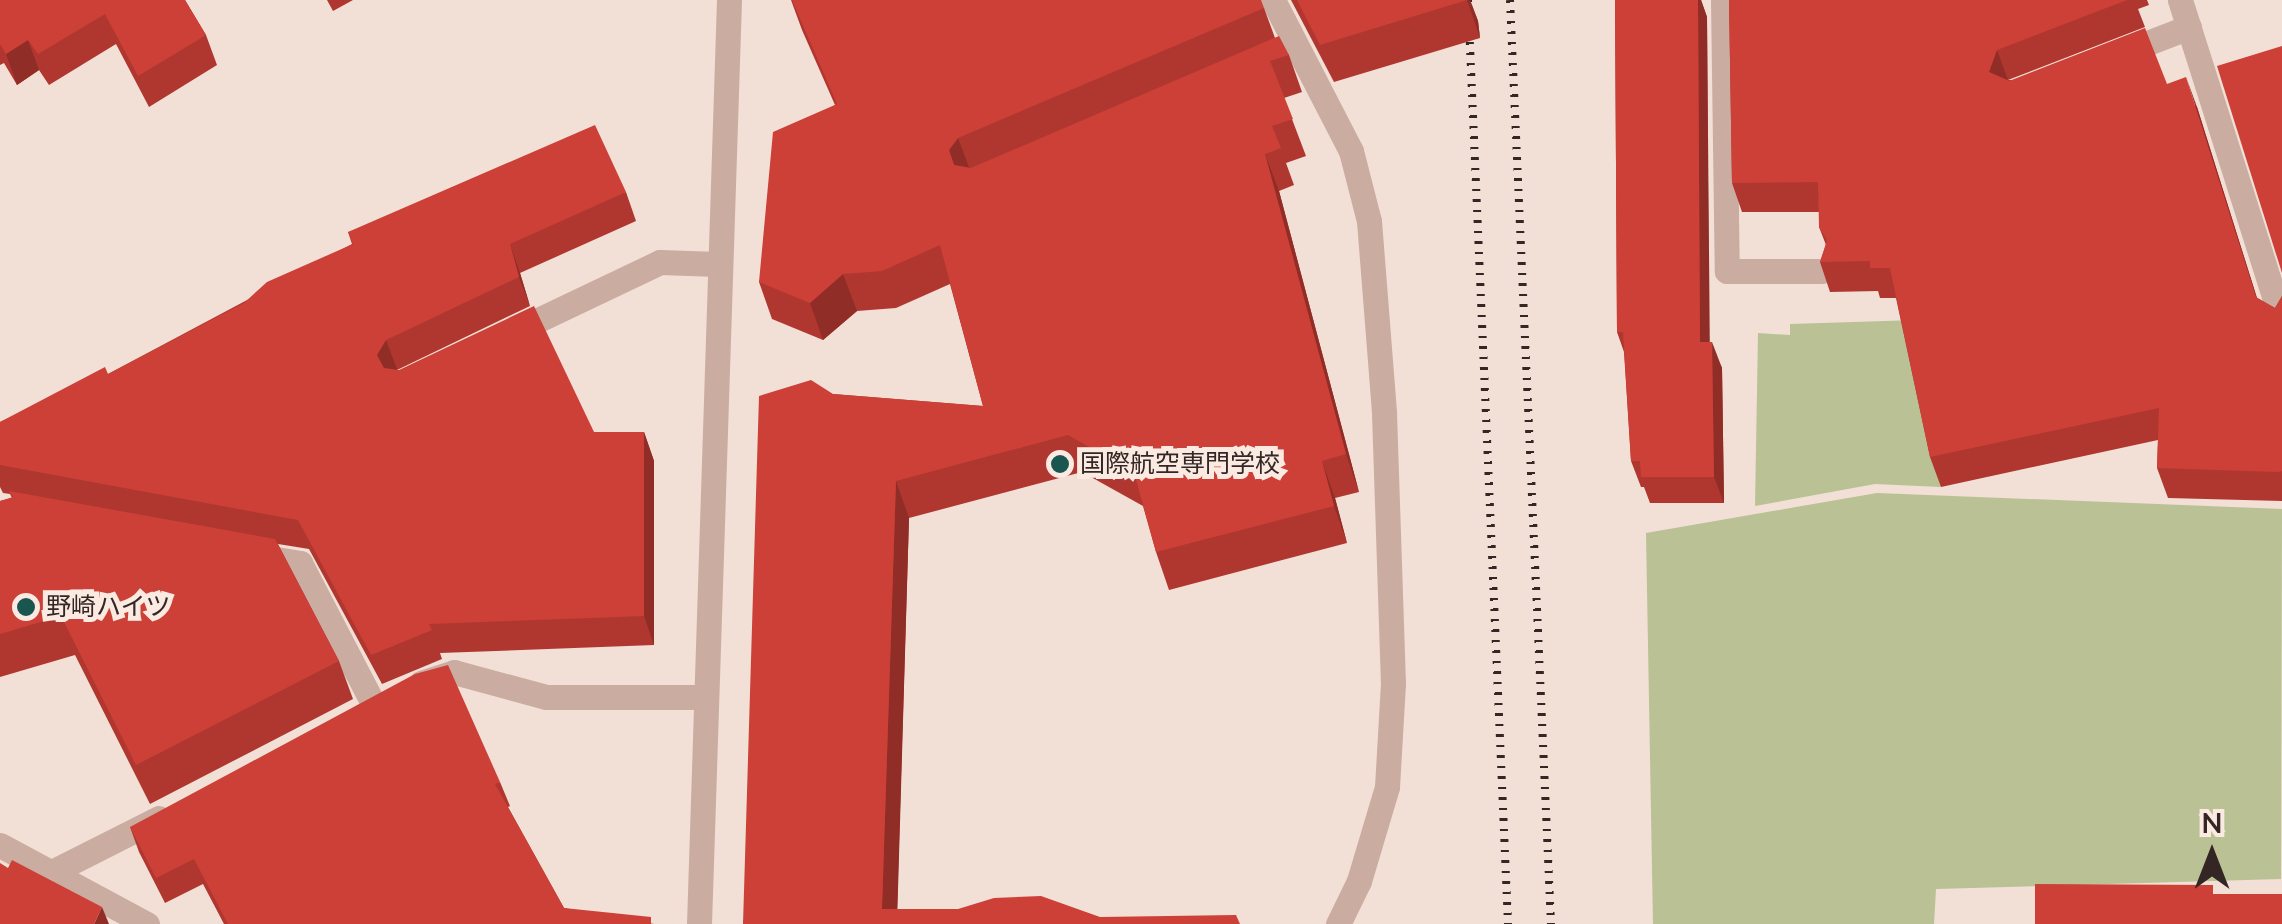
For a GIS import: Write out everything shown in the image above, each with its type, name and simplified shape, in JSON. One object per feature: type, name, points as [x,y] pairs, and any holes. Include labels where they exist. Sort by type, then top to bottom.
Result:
[{"type":"street","points":[[699,924],[703,698],[729,0]]},
{"type":"street","points":[[1273,0],[1351,151],[1369,221],[1384,413],[1393,683],[1387,787],[1359,881],[1338,924]]},
{"type":"street","points":[[1723,0],[1726,271],[1822,271]]},
{"type":"street","points":[[2180,0],[2273,251],[2282,322]]},
{"type":"street","points":[[2102,61],[2189,27]]},
{"type":"street","points":[[1266,67],[1302,52]]},
{"type":"street","points":[[489,343],[660,262],[718,264]]},
{"type":"street","points":[[222,550],[300,562],[366,712],[454,672],[546,698],[703,698]]},
{"type":"street","points":[[56,870],[180,807]]},
{"type":"street","points":[[0,845],[56,870],[146,924]]},
{"type":"green space","points":[[1949,319],[1921,395],[1941,487],[1875,484],[1755,506],[1758,333],[1790,335],[1790,324]]},
{"type":"green space","points":[[1877,493],[2282,509],[2281,879],[1936,889],[1934,924],[1653,924],[1646,533]]},
{"type":"building","points":[[0,0],[185,0],[206,35],[138,76],[105,14],[38,54],[28,40],[6,54],[0,44]]},
{"type":"building","points":[[792,0],[1261,0],[1264,8],[958,138],[949,150],[954,165],[971,168],[1279,36],[1289,55],[1270,61],[1293,119],[1272,126],[1281,148],[1265,154],[1346,454],[1322,461],[1334,506],[1156,552],[1134,472],[1068,435],[896,481],[882,909],[958,909],[994,898],[1041,896],[1100,917],[1236,915],[1240,924],[743,924],[759,396],[811,380],[833,394],[983,406],[940,245],[882,271],[843,274],[810,303],[759,282],[773,132],[837,104]]},
{"type":"building","points":[[1297,0],[1467,0],[1320,45]]},
{"type":"building","points":[[1615,0],[1698,0],[1700,342],[1712,342],[1714,477],[1641,477],[1640,461],[1631,461],[1623,332],[1617,332]]},
{"type":"building","points":[[1729,0],[2127,0],[1997,50],[1989,72],[2009,81],[2145,28],[2167,84],[2186,77],[2256,297],[2275,308],[2282,296],[2282,471],[2157,468],[2159,408],[1930,457],[1890,268],[1870,268],[1870,261],[1820,262],[1827,240],[1819,227],[1818,182],[1732,183]]},
{"type":"building","points":[[2282,46],[2282,273],[2217,66]]},
{"type":"building","points":[[595,125],[626,192],[510,244],[519,277],[386,340],[377,355],[384,368],[399,370],[534,306],[594,432],[644,432],[644,616],[429,624],[432,630],[371,655],[298,520],[0,465],[0,422],[105,367],[108,374],[244,303],[267,282],[353,244],[348,232]]},
{"type":"building","points":[[9,491],[275,539],[339,661],[136,765],[61,616],[0,634],[0,501],[13,497]]},
{"type":"building","points":[[448,665],[500,782],[495,784],[564,908],[651,917],[651,924],[228,924],[194,859],[156,878],[130,827],[415,674]]},
{"type":"building","points":[[12,860],[102,907],[94,924],[0,924],[0,863],[8,868]]},
{"type":"building","points":[[2035,884],[2213,885],[2213,894],[2282,894],[2282,924],[2035,924]]},
{"type":"railway","points":[[1468,0],[1508,924]]},
{"type":"railway","points":[[1510,0],[1551,924]]},
{"type":"place","name":"国際航空専門学校","points":[[1060,464]]},
{"type":"place","name":"野崎ハイツ","points":[[26,607]]}]
